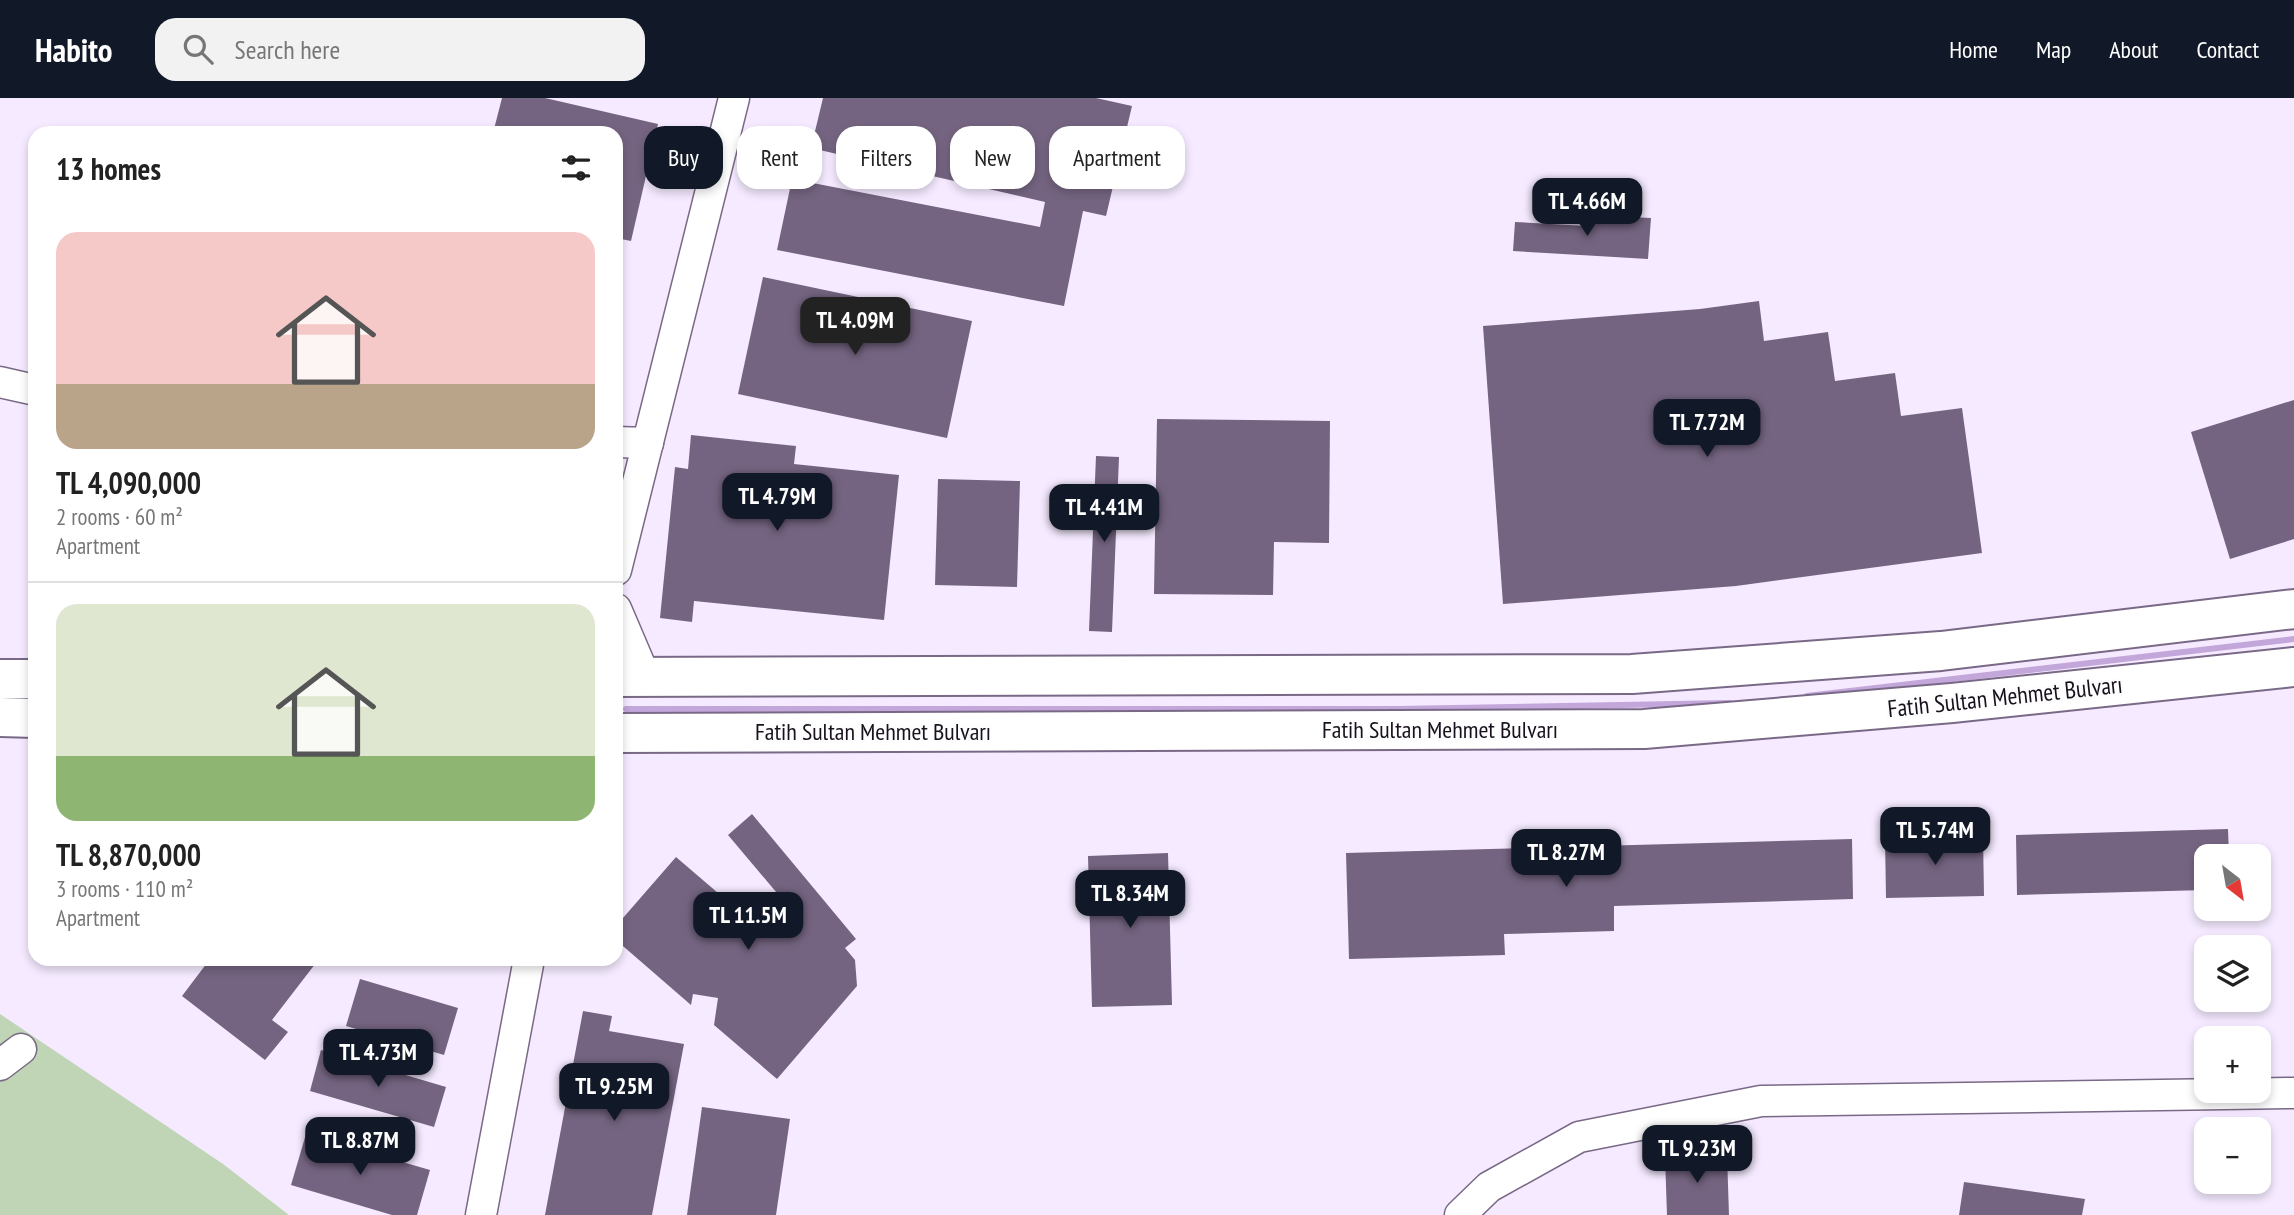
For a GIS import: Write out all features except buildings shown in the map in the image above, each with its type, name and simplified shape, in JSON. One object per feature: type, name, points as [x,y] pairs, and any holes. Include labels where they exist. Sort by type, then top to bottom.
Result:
[{"type":"main road","points":[[630,677],[1632,674],[1941,651],[2294,609]]},
{"type":"main road","name":"Fatih Sultan Mehmet Bulvarı","points":[[623,733],[1644,729],[1952,704],[2283,671]]},
{"type":"main road","points":[[0,678],[28,679]]},
{"type":"main road","points":[[0,717],[28,718]]},
{"type":"street","points":[[623,542],[734,98]]},
{"type":"street","points":[[0,382],[28,388]]},
{"type":"street","points":[[623,442],[648,443]]},
{"type":"street","points":[[623,643],[630,677]]},
{"type":"street","points":[[481,1215],[528,966]]},
{"type":"street","points":[[1460,1215],[1489,1187],[1579,1137],[1761,1101],[2294,1093]]},
{"type":"green space","points":[[0,1014],[223,1164],[289,1215],[0,1215]]},
{"type":"waterway","points":[[1807,696],[2294,639]]},
{"type":"waterway","points":[[626,709],[1397,709],[1730,703]]}]
